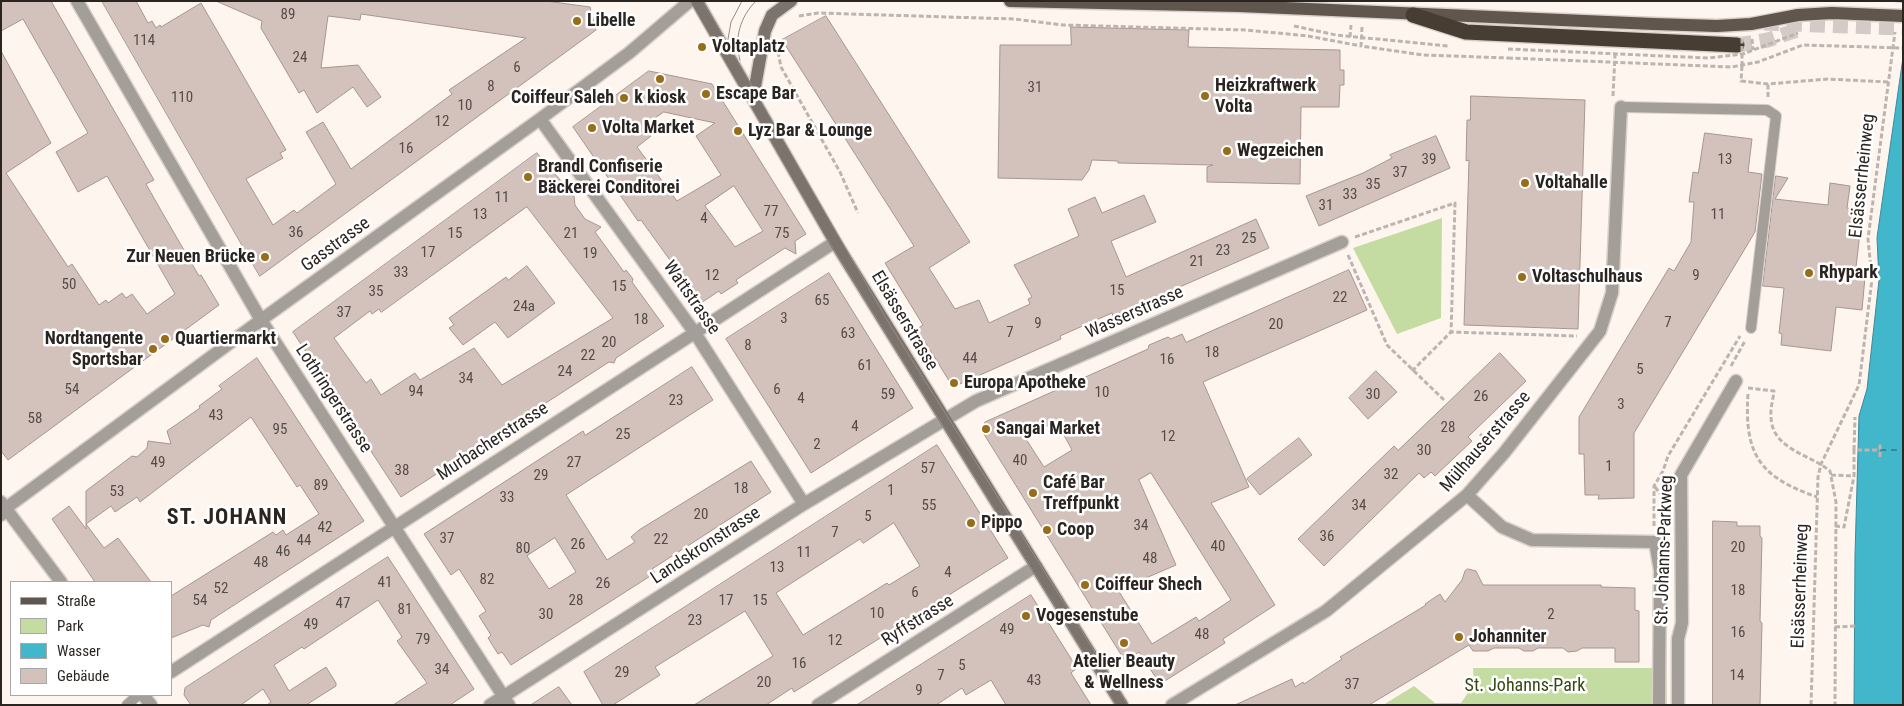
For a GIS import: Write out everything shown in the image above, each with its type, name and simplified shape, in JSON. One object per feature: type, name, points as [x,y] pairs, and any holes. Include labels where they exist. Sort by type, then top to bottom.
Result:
[{"type":"highway","points":[[1413,15],[1466,32],[1737,45]]},
{"type":"main road","points":[[1010,1],[1313,6],[1413,15],[1717,26],[1751,24],[1798,15],[1832,13],[1903,16]]},
{"type":"street","name":"Lothringerstrasse","points":[[77,1],[260,320],[506,700]]},
{"type":"street","name":"Gasstrasse","points":[[3,508],[260,320],[540,120],[629,53],[690,1]]},
{"type":"street","name":"Elsässerstrasse","points":[[697,1],[836,242],[1122,705]]},
{"type":"street","points":[[753,98],[765,31],[772,15],[791,1]]},
{"type":"street","name":"Mülhauserstrasse","points":[[1172,705],[1326,611],[1468,495],[1504,453],[1600,331],[1612,293],[1621,107]]},
{"type":"street","name":"Wattstrasse","points":[[540,120],[695,332],[804,504]]},
{"type":"street","name":"Murbacherstrasse","points":[[172,671],[836,242]]},
{"type":"street","name":"Wasserstrasse","points":[[944,419],[976,401],[1342,242]]},
{"type":"street","name":"St. Johanns-Parkweg","points":[[1678,705],[1678,639],[1682,623],[1681,475],[1742,384]]},
{"type":"street","name":"Landskronstrasse","points":[[490,705],[506,700],[804,504],[944,419]]},
{"type":"street","name":"St. Johanns-Parkweg","points":[[1468,495],[1502,527],[1532,540],[1654,542],[1660,570],[1659,705]]},
{"type":"street","points":[[3,508],[60,581]]},
{"type":"street","name":"Ryffstrasse","points":[[818,705],[1036,566]]},
{"type":"lane","points":[[1621,107],[1767,110],[1776,116],[1751,328]]},
{"type":"lane","points":[[127,705],[137,696]]},
{"type":"path","points":[[796,16],[818,13],[1014,19],[1063,25],[1246,30],[1308,36],[1423,55],[1742,66],[1803,45],[1903,48]]},
{"type":"path","name":"Elsässerrheinweg","points":[[1811,705],[1817,497],[1821,464],[1859,386],[1872,279],[1868,239],[1894,29],[1903,29]]},
{"type":"path","points":[[1499,48],[1716,57],[1743,54],[1805,31]]},
{"type":"path","points":[[1350,37],[1451,46]]},
{"type":"path","points":[[1362,38],[1362,46]]},
{"type":"path","points":[[778,48],[781,67],[840,172],[858,213]]},
{"type":"path","points":[[1615,54],[1612,95],[1621,107]]},
{"type":"path","points":[[1742,66],[1741,81],[1768,84],[1828,79],[1888,82]]},
{"type":"path","points":[[1412,371],[1451,332],[1455,203],[1342,242],[1387,345],[1412,371],[1444,400]]},
{"type":"path","points":[[1451,332],[1596,336]]},
{"type":"path","points":[[1731,366],[1746,339]]},
{"type":"path","points":[[1817,497],[1788,486],[1775,478],[1756,455],[1747,427],[1742,384],[1774,390],[1770,416],[1777,438],[1797,453],[1830,470],[1836,502],[1835,705]]},
{"type":"path","points":[[1835,526],[1844,527],[1854,476],[1855,417]]},
{"type":"path","points":[[1880,444],[1880,457]]},
{"type":"path","points":[[1854,450],[1880,450]]},
{"type":"path","points":[[1831,476],[1854,476]]},
{"type":"path","points":[[1835,627],[1856,626]]},
{"type":"green space","points":[[1442,218],[1441,318],[1397,334],[1353,248]]},
{"type":"green space","name":"St. Johanns-Park","points":[[1473,668],[1666,668],[1667,705],[1383,705],[1414,686],[1435,703],[1461,703],[1474,684]]},
{"type":"water","points":[[1903,58],[1903,705],[1854,705],[1855,555],[1859,416],[1867,389],[1879,280],[1877,238]]},
{"type":"building","points":[[1,1],[51,1],[154,180],[146,184],[199,276],[201,275],[219,305],[8,460],[1,451],[1,51],[51,143],[6,173],[68,267],[72,264],[99,305],[106,300],[108,303],[122,293],[126,298],[132,294],[147,314],[175,294],[107,176],[78,192],[56,152],[88,133],[23,19],[1,31]]},
{"type":"building","points":[[102,1],[136,1],[148,23],[152,21],[156,28],[160,25],[161,27],[201,3],[286,150],[280,153],[283,158],[246,179],[273,225],[294,210],[297,213],[336,184],[306,132],[323,122],[351,169],[452,94],[449,90],[526,38],[361,14],[360,20],[328,16],[321,68],[358,65],[381,97],[367,107],[353,87],[317,113],[304,90],[299,93],[261,28],[262,21],[216,1],[546,1],[590,7],[596,30],[260,276]]},
{"type":"building","points":[[826,16],[970,242],[929,268],[955,309],[979,300],[989,323],[1030,304],[1028,299],[1032,297],[1014,265],[1079,236],[1068,209],[1095,197],[1102,213],[1144,195],[1156,222],[1111,241],[1126,277],[1256,219],[1269,248],[1113,316],[1112,313],[1060,336],[1061,339],[953,387],[917,329],[923,325],[885,263],[914,246],[782,40]]},
{"type":"building","name":"Heizkraftwerk Volta","points":[[1071,27],[1189,30],[1188,47],[1340,50],[1340,70],[1344,70],[1344,85],[1340,85],[1339,107],[1301,107],[1300,184],[1207,182],[1207,167],[1213,165],[1118,163],[1118,161],[1092,160],[1089,170],[1082,180],[998,178],[1000,45],[1071,45]]},
{"type":"building","points":[[649,71],[712,84],[806,234],[795,241],[796,254],[785,248],[736,280],[738,283],[721,294],[719,291],[701,303],[641,220],[638,221],[573,127]],"holes":[[[664,112],[715,123],[696,136],[721,175],[677,201],[637,147],[651,136],[644,126]],[[734,186],[763,231],[735,247],[705,206]]]},
{"type":"building","points":[[1471,96],[1585,100],[1578,329],[1464,325],[1469,160],[1466,161],[1467,120],[1470,120]]},
{"type":"building","points":[[1705,133],[1752,139],[1748,172],[1762,174],[1755,232],[1634,433],[1634,498],[1598,499],[1599,495],[1585,495],[1584,454],[1579,454],[1579,417],[1669,268],[1674,271],[1691,242],[1694,202],[1689,202],[1693,172],[1698,173]]},
{"type":"building","points":[[1436,136],[1450,168],[1319,226],[1306,196],[1363,173],[1392,158],[1390,155]]},
{"type":"building","points":[[537,153],[574,196],[575,205],[585,219],[601,227],[595,232],[624,272],[626,270],[633,279],[632,282],[664,326],[616,358],[614,363],[609,362],[401,497],[293,332]],"holes":[[[527,207],[613,318],[502,385],[474,348],[420,380],[415,373],[381,395],[371,379],[366,383],[334,338],[370,311],[372,314],[379,309],[381,312]]]},
{"type":"building","name":"Rhypark","points":[[1776,176],[1788,178],[1775,199],[1828,205],[1830,183],[1850,186],[1847,208],[1854,209],[1854,214],[1862,215],[1855,276],[1865,277],[1862,310],[1836,307],[1831,351],[1781,345],[1782,334],[1779,333],[1784,288],[1763,286]]},
{"type":"building","points":[[527,266],[555,303],[508,338],[495,322],[463,345],[449,328],[454,325],[449,318],[506,277],[508,280]]},
{"type":"building","points":[[1349,270],[1367,310],[1203,382],[1249,487],[1211,503],[1275,605],[1223,639],[1225,643],[1160,684],[1139,652],[1125,661],[982,431],[985,422],[1148,349],[1149,345],[1168,337],[1171,339],[1182,334],[1186,342]],"holes":[[[1057,422],[1072,450],[1044,467],[1024,436]],[[1151,473],[1231,600],[1199,621],[1196,617],[1152,644],[1118,590],[1176,565],[1139,480]]]},
{"type":"building","points":[[829,273],[913,408],[811,473],[726,339]]},
{"type":"building","points":[[1500,353],[1526,381],[1468,437],[1472,441],[1435,476],[1431,472],[1424,478],[1419,473],[1324,566],[1298,539],[1394,446],[1398,450]]},
{"type":"building","points":[[257,358],[364,521],[211,620],[209,627],[203,625],[172,638],[172,595],[273,532],[276,535],[283,530],[286,535],[319,514],[300,485],[297,487],[251,417],[140,502],[137,497],[115,512],[111,506],[86,524],[86,491],[132,456],[137,457],[147,448],[148,441],[171,444],[167,431],[200,408],[199,406],[222,389],[219,386]]},
{"type":"building","points":[[692,367],[713,400],[566,495],[607,560],[635,542],[631,537],[639,530],[751,461],[771,492],[652,569],[655,573],[511,665],[502,652],[498,654],[488,638],[491,635],[479,616],[486,611],[459,569],[451,575],[424,534],[583,431],[585,435]],"holes":[[[555,538],[576,572],[549,589],[527,556]]]},
{"type":"building","points":[[1376,371],[1397,392],[1368,419],[1349,398]]},
{"type":"building","points":[[1299,438],[1312,455],[1260,495],[1247,479]]},
{"type":"building","points":[[937,445],[1008,558],[794,692],[792,688],[766,705],[694,705],[773,656],[745,611],[655,667],[660,675],[613,705],[603,705],[584,672]],"holes":[[[894,523],[920,566],[889,585],[887,583],[803,635],[776,593],[860,539],[863,543]]]},
{"type":"building","points":[[69,506],[86,529],[86,524],[104,548],[118,538],[150,581],[94,581],[52,519]]},
{"type":"building","points":[[1713,521],[1737,522],[1737,526],[1760,526],[1760,536],[1762,538],[1760,621],[1762,623],[1760,705],[1713,705]]},
{"type":"building","points":[[388,557],[474,689],[450,705],[393,705],[427,683],[397,641],[402,637],[378,600],[304,649],[302,647],[274,665],[289,691],[326,667],[336,686],[306,705],[267,705],[271,702],[263,689],[241,705],[191,705],[184,695],[185,688]]},
{"type":"building","points":[[1468,569],[1476,571],[1483,585],[1601,585],[1601,587],[1635,588],[1635,610],[1639,611],[1639,662],[1615,662],[1615,648],[1582,648],[1577,651],[1568,652],[1563,648],[1538,648],[1533,651],[1524,651],[1519,648],[1494,648],[1488,651],[1473,651],[1469,645],[1369,705],[1235,705],[1292,679],[1295,687],[1303,682],[1304,684],[1342,659],[1340,657],[1426,605],[1440,594],[1445,602]]},
{"type":"building","points":[[1031,595],[1077,668],[1071,673],[1091,705],[1006,705],[991,680],[966,695],[962,688],[936,705],[857,705]]},
{"type":"building","points":[[559,687],[572,705],[531,705]]},
{"type":"ferry route","points":[[1880,450],[1903,450]]},
{"type":"tunnel","points":[[1764,23],[1903,28]]},
{"type":"tunnel","points":[[1737,45],[1768,40],[1803,28]]},
{"type":"tram line","points":[[690,1],[824,234],[1116,705]]},
{"type":"tram line","points":[[703,1],[890,325],[1128,705]]},
{"type":"tram line","points":[[727,45],[731,22],[742,1]]},
{"type":"tram line","points":[[740,60],[738,52],[740,28],[750,7],[756,1]]},
{"type":"tram line","points":[[1883,1],[1903,2]]},
{"type":"place","name":"Libelle","points":[[577,21]]},
{"type":"place","name":"Voltaplatz","points":[[702,47]]},
{"type":"place","name":"k kiosk","points":[[660,79]]},
{"type":"place","name":"Escape Bar","points":[[706,94]]},
{"type":"place","name":"Heizkraftwerk Volta","points":[[1205,96]]},
{"type":"place","name":"Coiffeur Saleh","points":[[624,98]]},
{"type":"place","name":"Volta Market","points":[[592,128]]},
{"type":"place","name":"Lyz Bar & Lounge","points":[[738,131]]},
{"type":"place","name":"Wegzeichen","points":[[1227,151]]},
{"type":"place","name":"Brandl Confiserie Bäckerei Conditorei","points":[[528,177]]},
{"type":"place","name":"Voltahalle","points":[[1525,183]]},
{"type":"place","name":"Zur Neuen Brücke","points":[[265,257]]},
{"type":"place","name":"Rhypark","points":[[1809,273]]},
{"type":"place","name":"Voltaschulhaus","points":[[1522,277]]},
{"type":"place","name":"Quartiermarkt","points":[[165,339]]},
{"type":"place","name":"Nordtangente Sportsbar","points":[[153,349]]},
{"type":"place","name":"Europa Apotheke","points":[[954,383]]},
{"type":"place","name":"Sangai Market","points":[[986,429]]},
{"type":"place","name":"Café Bar Treffpunkt","points":[[1033,493]]},
{"type":"place","name":"Pippo","points":[[971,523]]},
{"type":"place","name":"Coop","points":[[1047,530]]},
{"type":"place","name":"Coiffeur Shech","points":[[1085,585]]},
{"type":"place","name":"Vogesenstube","points":[[1026,616]]},
{"type":"place","name":"Johanniter","points":[[1459,637]]},
{"type":"place","name":"Atelier Beauty & Wellness","points":[[1124,643]]},
{"type":"district","name":"ST. JOHANN","points":[[227,518]]}]
